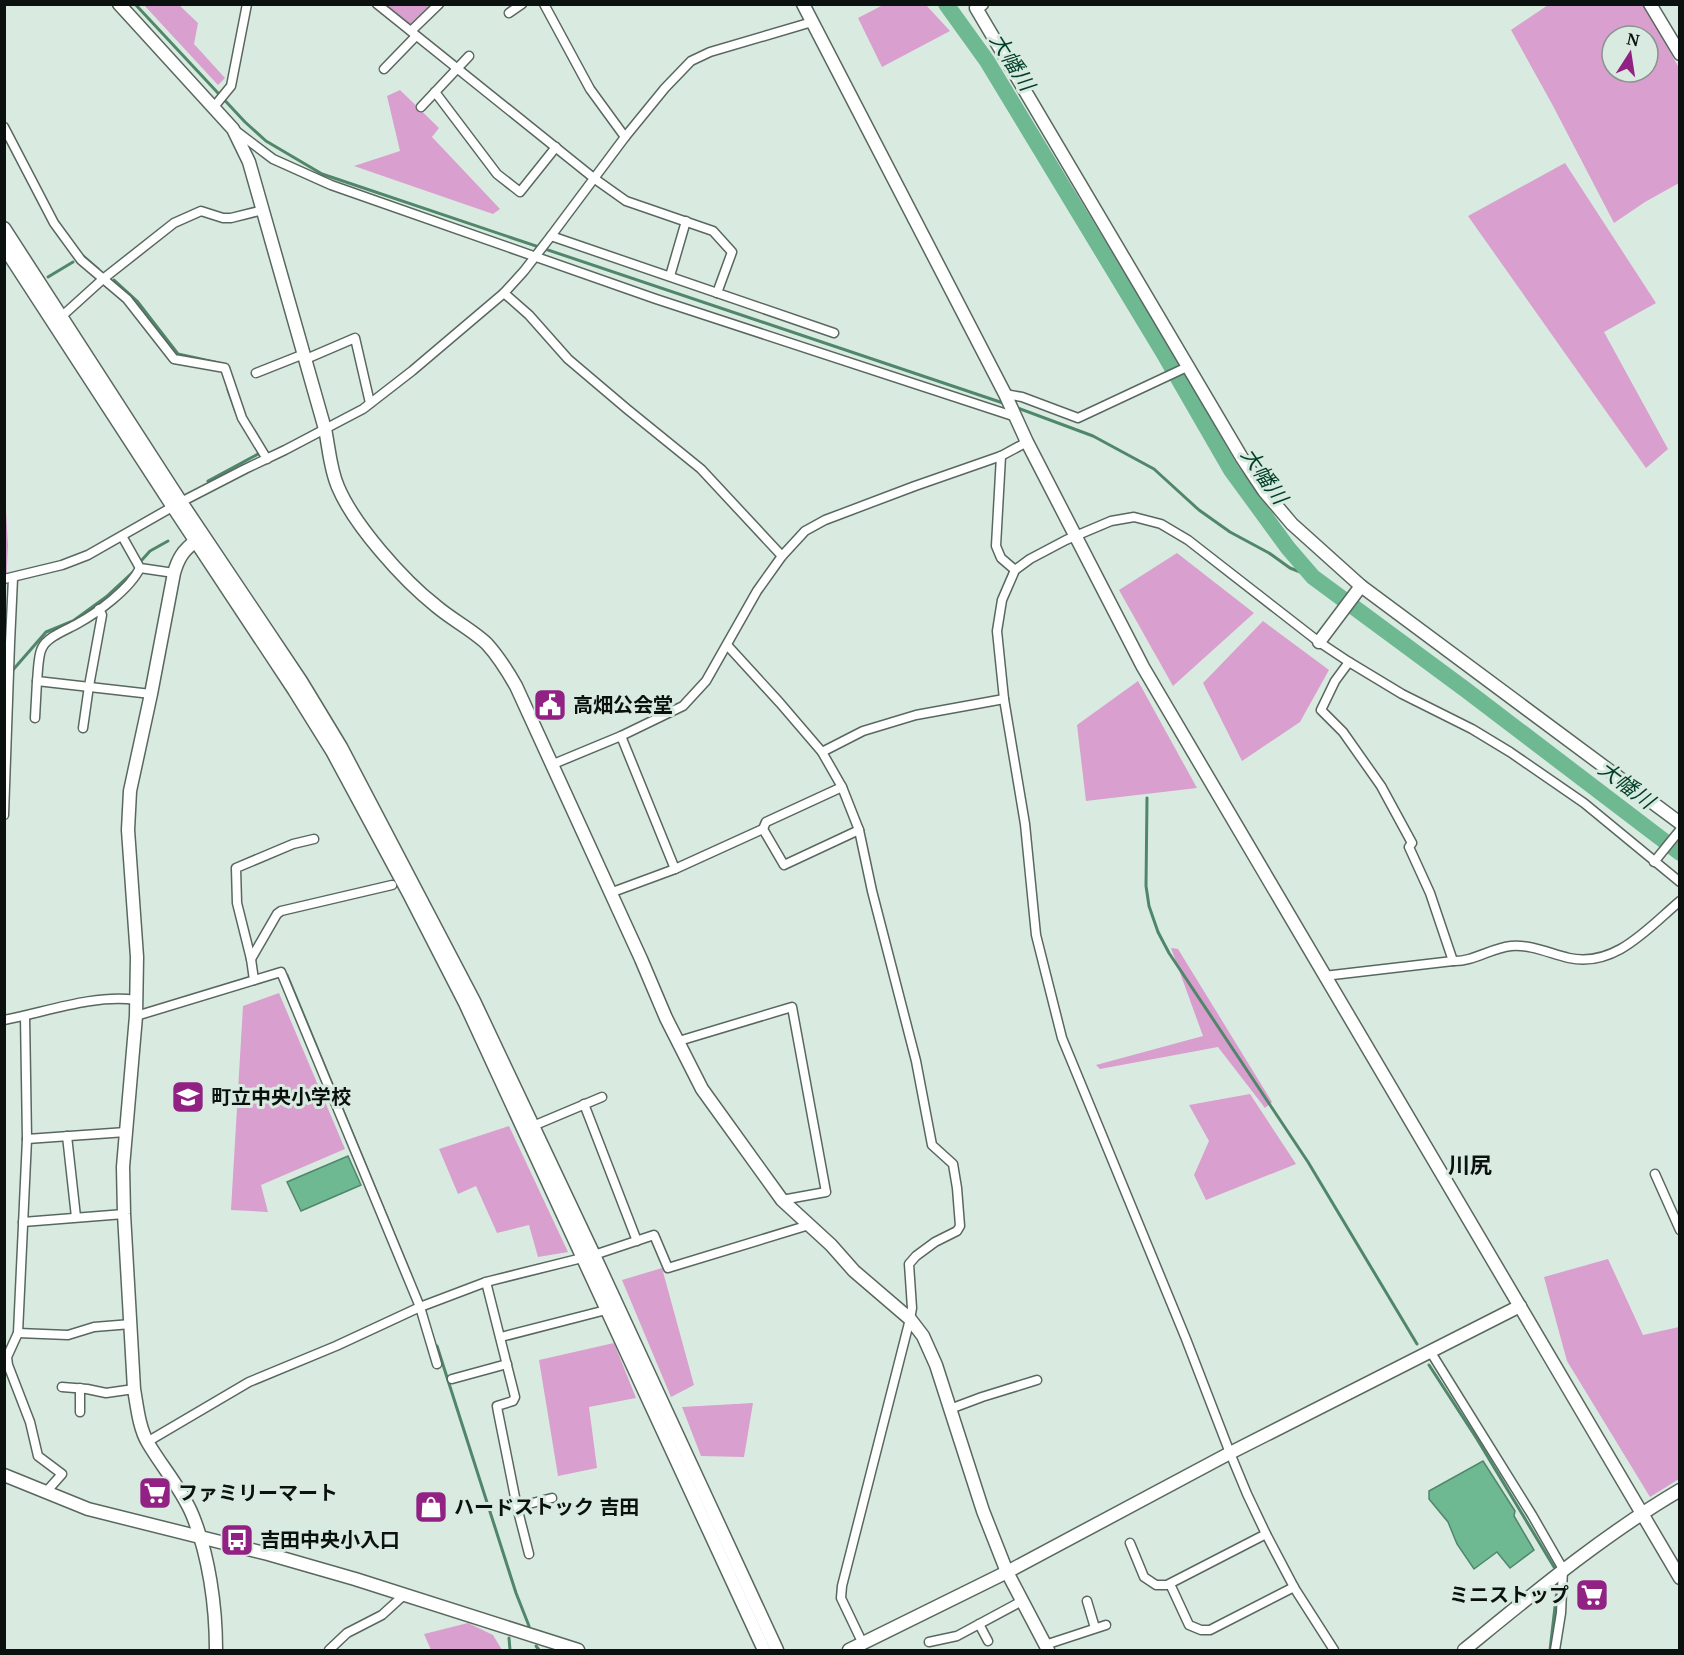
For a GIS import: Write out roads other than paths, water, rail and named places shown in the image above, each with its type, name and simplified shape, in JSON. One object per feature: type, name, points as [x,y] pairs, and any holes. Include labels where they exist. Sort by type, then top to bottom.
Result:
[{"type":"street","points":[[119,4],[216,105],[233,129],[249,162],[325,429],[337,485],[348,506],[385,557],[434,605],[487,644],[516,686],[666,1018],[702,1089],[782,1200],[831,1245],[854,1271],[910,1319],[923,1336],[936,1365],[983,1511],[1007,1572],[1046,1648],[1106,1625]]},
{"type":"street","points":[[216,105],[231,86],[247,4]]},
{"type":"street","points":[[376,4],[595,179],[626,201],[713,231],[732,252],[717,293]]},
{"type":"street","points":[[384,69],[439,4]]},
{"type":"street","points":[[509,13],[522,4]]},
{"type":"street","points":[[544,4],[590,89],[625,137]]},
{"type":"street","points":[[803,4],[1143,667],[1680,1578]]},
{"type":"street","points":[[982,4],[976,8],[1187,367],[1264,491],[1292,524],[1361,586],[1680,823]]},
{"type":"street","points":[[1650,4],[1680,54]]},
{"type":"street","points":[[4,815],[10,578],[62,565],[88,555],[177,504],[363,409],[412,371],[504,292],[524,271],[625,137],[665,88],[691,61],[710,52],[812,22]]},
{"type":"street","points":[[421,107],[469,56]]},
{"type":"street","points":[[435,92],[497,174],[520,192],[556,147]]},
{"type":"street","points":[[4,127],[54,223],[81,260],[128,299],[174,359],[225,368],[242,418],[267,459]]},
{"type":"street","points":[[233,129],[273,159],[331,185],[535,256],[1014,415]]},
{"type":"street","points":[[61,317],[103,279],[174,223],[201,211],[223,218],[231,218],[263,210]]},
{"type":"street","points":[[670,276],[686,221]]},
{"type":"street","points":[[4,228],[177,504],[196,541],[332,751],[410,894],[465,1003],[777,1650]]},
{"type":"street","points":[[549,239],[670,276],[834,333]]},
{"type":"street","points":[[4,247],[177,504],[301,681],[341,747],[474,1001],[533,1126],[588,1257],[606,1310],[764,1650]]},
{"type":"street","points":[[504,292],[529,315],[568,359],[701,469],[782,556]]},
{"type":"street","points":[[256,373],[356,338],[370,403]]},
{"type":"street","points":[[1006,397],[1022,397],[1078,418],[1187,367]]},
{"type":"street","points":[[551,765],[621,736],[682,706],[706,681],[757,591],[782,556],[805,531],[825,520],[1001,456],[1027,441]]},
{"type":"street","points":[[1001,456],[996,546],[1001,558],[1015,570]]},
{"type":"street","points":[[1334,1650],[1294,1587],[1266,1534],[1230,1453],[1186,1339],[1062,1038],[1036,934],[1025,824],[1004,699],[997,631],[1002,600],[1015,570],[1030,559],[1111,521],[1134,517],[1161,524],[1188,540],[1319,642],[1349,662],[1402,694],[1472,729],[1584,803],[1657,858],[1680,882]]},
{"type":"street","points":[[122,536],[140,568]]},
{"type":"street","points":[[196,541],[185,549],[177,562],[174,573],[128,806],[137,957],[136,1016],[123,1167],[134,1389],[147,1442],[175,1482],[200,1537],[213,1596],[216,1650]]},
{"type":"street","points":[[140,568],[174,573]]},
{"type":"street","points":[[35,718],[42,648],[58,633],[77,624],[122,591],[140,568]]},
{"type":"street","points":[[1319,642],[1361,586]]},
{"type":"street","points":[[83,728],[102,615],[99,609]]},
{"type":"street","points":[[727,645],[822,752],[842,787],[859,830],[872,891],[916,1061],[932,1145],[953,1164],[957,1188],[960,1226],[957,1232],[935,1242],[909,1264],[912,1308],[910,1319],[842,1586],[842,1598],[863,1644]]},
{"type":"street","points":[[1349,662],[1335,681],[1321,710],[1343,732],[1381,786],[1412,843],[1409,847],[1430,893],[1453,961]]},
{"type":"street","points":[[37,681],[151,694]]},
{"type":"street","points":[[822,752],[863,731],[916,715],[1004,699]]},
{"type":"street","points":[[621,736],[675,869]]},
{"type":"street","points":[[842,787],[766,822],[764,830],[783,865],[859,830]]},
{"type":"street","points":[[610,893],[675,869],[764,830]]},
{"type":"street","points":[[1657,858],[1680,830]]},
{"type":"street","points":[[254,980],[237,903],[236,868],[293,844],[314,839]]},
{"type":"street","points":[[251,959],[277,914],[281,911],[392,885]]},
{"type":"street","points":[[1324,976],[1462,961],[1510,946],[1524,947],[1573,959],[1604,958],[1627,947],[1680,902]]},
{"type":"street","points":[[136,1016],[281,972],[420,1307],[437,1364]]},
{"type":"street","points":[[4,1020],[88,1002],[121,998],[136,1000]]},
{"type":"street","points":[[679,1041],[792,1007],[826,1192],[782,1200]]},
{"type":"street","points":[[25,1016],[27,1139],[18,1333],[7,1357],[30,1422],[38,1455],[62,1474],[46,1492]]},
{"type":"street","points":[[533,1126],[602,1096]]},
{"type":"street","points":[[584,1104],[637,1241]]},
{"type":"street","points":[[27,1139],[126,1132]]},
{"type":"street","points":[[67,1136],[76,1217]]},
{"type":"street","points":[[1655,1174],[1680,1230]]},
{"type":"street","points":[[22,1222],[124,1214]]},
{"type":"street","points":[[147,1442],[249,1382],[336,1346],[420,1307],[486,1282],[588,1257],[654,1235],[668,1268],[809,1225]]},
{"type":"street","points":[[486,1282],[515,1397],[513,1401],[497,1406],[529,1554]]},
{"type":"street","points":[[849,1650],[1007,1572],[1230,1453],[1520,1306]]},
{"type":"street","points":[[501,1337],[606,1310]]},
{"type":"street","points":[[18,1333],[68,1335],[94,1327],[131,1324]]},
{"type":"street","points":[[1430,1351],[1563,1569],[1555,1650]]},
{"type":"street","points":[[452,1378],[507,1364]]},
{"type":"street","points":[[950,1409],[1037,1380]]},
{"type":"street","points":[[62,1387],[106,1393],[134,1389]]},
{"type":"street","points":[[80,1388],[80,1412]]},
{"type":"street","points":[[4,1475],[88,1509],[333,1572],[578,1650]]},
{"type":"street","points":[[1464,1650],[1563,1569],[1641,1513],[1680,1490]]},
{"type":"street","points":[[517,1507],[552,1498]]},
{"type":"street","points":[[1130,1544],[1144,1577],[1156,1586],[1170,1584],[1266,1534]]},
{"type":"street","points":[[1170,1584],[1189,1625],[1201,1630],[1210,1630],[1294,1587]]},
{"type":"street","points":[[329,1650],[347,1633],[382,1615],[405,1594]]},
{"type":"street","points":[[929,1642],[957,1636],[1022,1601]]},
{"type":"street","points":[[1087,1601],[1095,1628]]},
{"type":"street","points":[[979,1624],[988,1641]]},
{"type":"waterway","points":[[135,4],[245,122],[266,141],[322,174],[1006,404]]},
{"type":"waterway","name":"大幡川","points":[[946,4],[987,61],[1163,352],[1231,470],[1288,548],[1313,577],[1680,853]]},
{"type":"waterway","points":[[83,256],[98,269]]},
{"type":"waterway","points":[[48,277],[73,262]]},
{"type":"waterway","points":[[114,280],[137,301],[178,354],[219,363],[221,367]]},
{"type":"waterway","points":[[228,390],[236,412]]},
{"type":"waterway","points":[[1015,407],[1093,436],[1154,469],[1199,510],[1230,532],[1269,553],[1290,568],[1313,577]]},
{"type":"waterway","points":[[208,481],[260,453],[259,451]]},
{"type":"waterway","points":[[141,561],[150,551],[168,541]]},
{"type":"waterway","points":[[12,671],[46,632],[73,621],[106,597],[133,572]]},
{"type":"waterway","points":[[1147,798],[1146,886],[1149,906],[1158,932],[1169,953],[1308,1162],[1417,1344]]},
{"type":"waterway","points":[[287,975],[412,1278]]},
{"type":"waterway","points":[[437,1346],[516,1593],[529,1626]]},
{"type":"waterway","points":[[1429,1365],[1477,1439],[1554,1567]]},
{"type":"waterway","points":[[1550,1650],[1557,1590]]},
{"type":"waterway","points":[[509,1638],[510,1650]]},
{"type":"waterway","points":[[536,1646],[539,1650]]},
{"type":"place","name":"高畑公会堂","points":[[550,705]]},
{"type":"place","name":"町立中央小学校","points":[[188,1097]]},
{"type":"place","name":"ファミリーマート","points":[[155,1493]]},
{"type":"place","name":"ハードストック 吉田","points":[[431,1507]]},
{"type":"place","name":"吉田中央小入口","points":[[237,1540]]},
{"type":"place","name":"ミニストップ","points":[[1592,1595]]},
{"type":"district","name":"川尻","points":[[1470,1165]]}]
